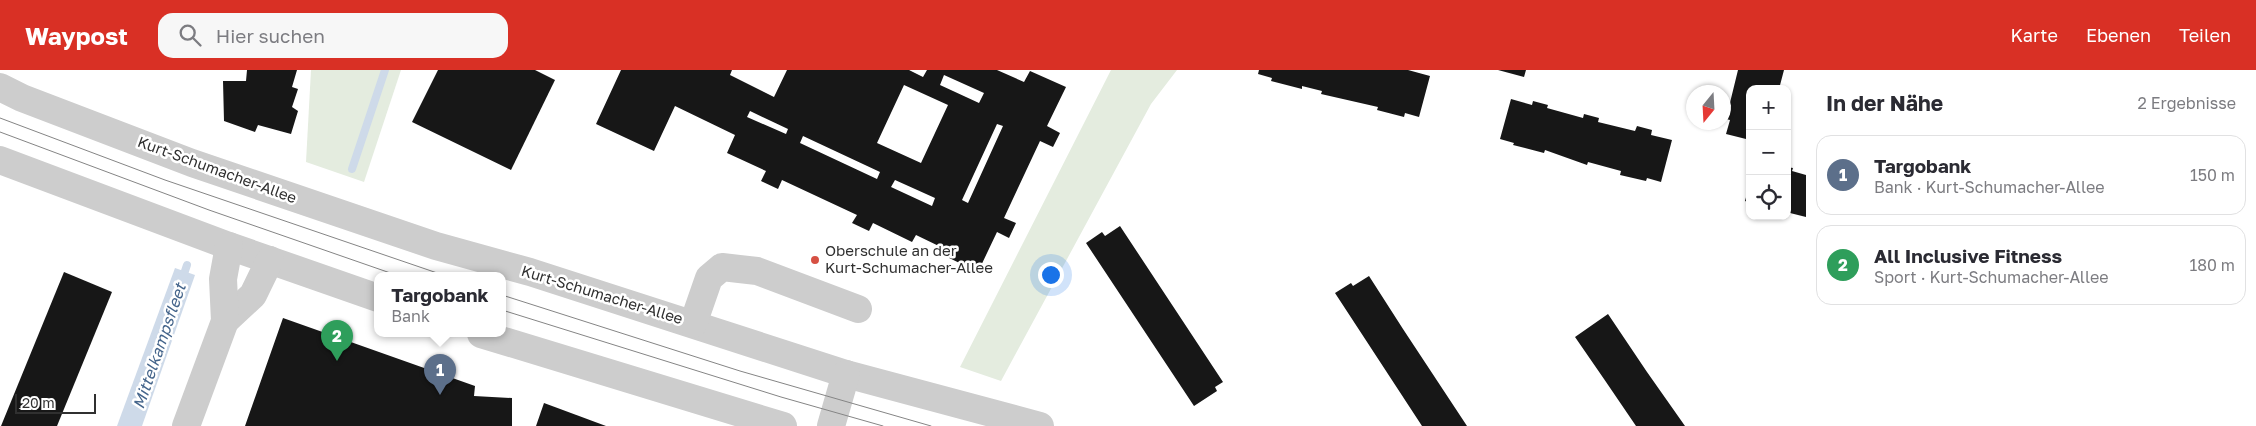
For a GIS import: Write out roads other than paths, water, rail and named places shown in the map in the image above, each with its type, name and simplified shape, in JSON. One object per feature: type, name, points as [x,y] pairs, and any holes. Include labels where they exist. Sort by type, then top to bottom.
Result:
[{"type":"street","name":"Kurt-Schumacher-Allee","points":[[0,87],[22,98],[237,178],[436,246],[530,272],[846,374],[1040,426]]},
{"type":"street","points":[[0,160],[229,246],[374,297]]},
{"type":"street","points":[[186,426],[225,321],[223,279],[229,246]]},
{"type":"street","points":[[225,321],[253,294],[270,260]]},
{"type":"street","points":[[693,324],[709,278],[722,267],[757,271],[858,310]]},
{"type":"street","points":[[491,337],[783,426]]},
{"type":"street","points":[[831,426],[846,374]]},
{"type":"water","points":[[175,268],[195,275],[142,426],[117,426]]},
{"type":"waterway","name":"Mittelkampsfleet","points":[[352,169],[385,70]]},
{"type":"waterway","name":"Mittelkampsfleet","points":[[182,280],[187,265]]},
{"type":"tram line","points":[[0,118],[165,180],[434,272]]},
{"type":"tram line","points":[[0,132],[209,210],[387,272]]},
{"type":"tram line","points":[[506,296],[740,371],[931,426]]},
{"type":"tram line","points":[[506,311],[781,397],[883,426]]},
{"type":"place","name":"Oberschule an der Kurt-Schumacher-Allee","points":[[815,260]]},
{"type":"place","name":"All Inclusive Fitness","points":[[337,361]]},
{"type":"place","name":"Targobank","points":[[440,395]]}]
